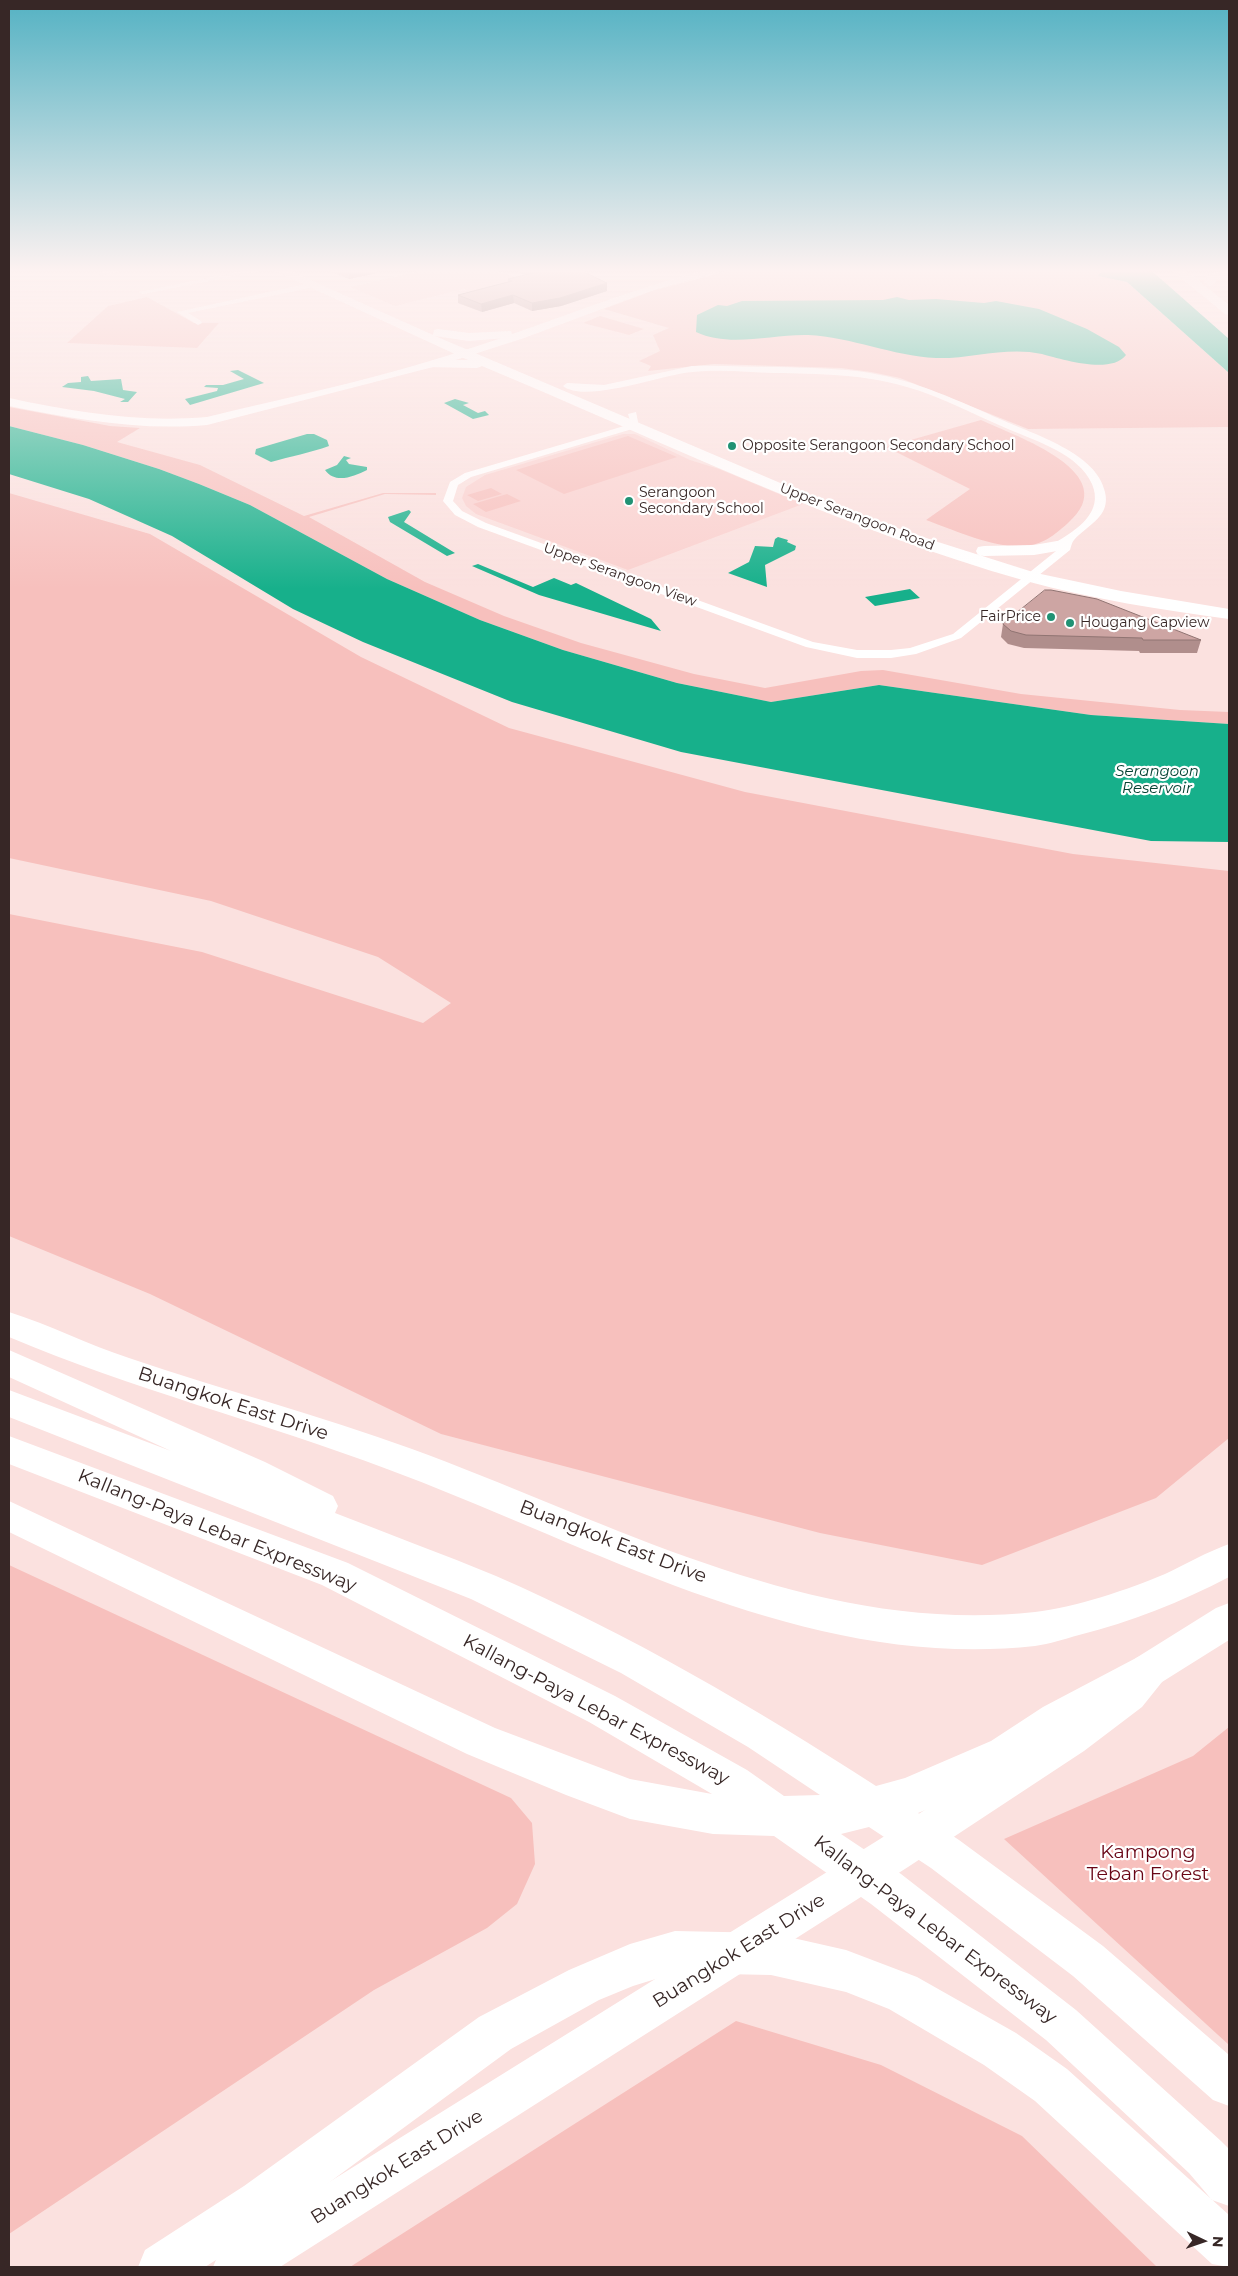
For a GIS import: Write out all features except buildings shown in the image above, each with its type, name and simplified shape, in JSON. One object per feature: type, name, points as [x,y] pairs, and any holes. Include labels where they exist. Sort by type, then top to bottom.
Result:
[{"type":"main road","points":[[9,395],[122,417],[190,418],[358,377]]},
{"type":"main road","points":[[9,402],[121,423],[191,423],[235,415],[382,377]]},
{"type":"main road","name":"Upper Serangoon Road","points":[[524,377],[630,419],[833,510],[932,546],[986,557],[1026,576],[1081,576],[1229,604]]},
{"type":"main road","name":"Upper Serangoon Road","points":[[545,377],[606,404],[630,419]]},
{"type":"main road","points":[[986,557],[1064,545],[1065,557],[1081,576]]},
{"type":"main road","points":[[986,557],[1026,576],[1081,576]]},
{"type":"main road","name":"Upper Serangoon Road","points":[[1081,576],[1229,614]]},
{"type":"main road","name":"Buangkok East Drive","points":[[9,1324],[115,1366],[399,1459],[636,1553],[734,1588],[813,1612],[895,1627],[967,1633],[1037,1628],[1122,1608],[1187,1582],[1229,1560]]},
{"type":"main road","points":[[9,1363],[253,1472],[634,1661],[762,1734],[945,1854],[1088,1961],[1229,2084]]},
{"type":"main road","points":[[9,1403],[197,1474],[484,1588]]},
{"type":"main road","name":"Kallang-Paya Lebar Expressway","points":[[9,1450],[335,1574],[602,1709],[733,1784],[886,1889],[1061,2025],[1205,2157],[1229,2183]]},
{"type":"main road","points":[[9,1516],[481,1740],[566,1776],[630,1799],[713,1814],[768,1816],[843,1814],[905,1798],[960,1776],[1010,1763]]},
{"type":"main road","name":"Buangkok East Drive","points":[[237,2267],[878,1863],[1010,1763],[1070,1738],[1129,1694],[1148,1670],[1229,1620]]},
{"type":"main road","points":[[162,2267],[261,2203],[495,2033],[584,1985],[630,1965],[675,1952],[771,1954],[846,1971],[902,1992],[1000,2049],[1051,2085],[1229,2247]]},
{"type":"street","name":"Upper Serangoon View","points":[[566,386],[594,389],[620,385],[647,377]]},
{"type":"street","name":"Upper Serangoon View","points":[[630,419],[616,427],[574,443],[468,475],[453,484],[448,500],[450,505],[457,512],[476,522],[810,645],[857,654],[891,654],[912,651],[940,641],[944,631],[1026,576],[1064,545],[1095,518],[1100,506],[1101,494],[1099,486],[1083,466],[1054,447],[919,388],[880,377]]},
{"type":"street","points":[[606,404],[603,399],[606,394],[620,385]]},
{"type":"street","name":"Upper Serangoon View","points":[[574,443],[630,419]]},
{"type":"shaded area","name":"Serangoon Secondary School","points":[[623,434],[635,434],[690,460],[719,469],[803,504],[628,570],[476,514],[466,506],[462,498],[466,487],[485,475]]},
{"type":"green space","points":[[896,377],[1229,377],[1229,427],[1028,429]]},
{"type":"green space","points":[[9,407],[110,426],[140,428],[117,442],[200,465],[304,516],[383,493],[436,493],[436,495],[385,494],[309,517],[425,582],[504,616],[581,643],[694,674],[765,688],[861,671],[883,670],[1021,694],[1180,710],[1229,712],[1229,724],[1091,715],[879,685],[771,702],[677,683],[563,650],[480,620],[387,579],[250,505],[199,484],[83,445],[9,426]]},
{"type":"green space","points":[[981,420],[1039,446],[1059,459],[1075,473],[1084,488],[1082,505],[1068,523],[1049,538],[1037,544],[1022,546],[1003,545],[969,536],[926,520],[970,489],[886,447]]},
{"type":"green space","points":[[628,436],[677,457],[564,494],[516,470]]},
{"type":"green space","points":[[491,488],[502,494],[478,501],[467,495]]},
{"type":"green space","points":[[9,493],[150,534],[361,657],[509,728],[745,792],[1073,854],[1229,871],[1229,1438],[1156,1498],[982,1565],[820,1533],[441,1434],[150,1294],[9,1236],[9,914],[202,952],[423,1023],[451,1003],[378,957],[211,901],[9,858]]},
{"type":"green space","points":[[507,494],[521,501],[486,512],[473,504]]},
{"type":"green space","points":[[9,1565],[511,1798],[532,1823],[535,1864],[517,1904],[487,1928],[374,1990],[9,2234]]},
{"type":"green space","name":"Kampong Teban Forest","points":[[1229,1727],[1229,2045],[1004,1839],[1193,1756]]},
{"type":"green space","points":[[736,2021],[881,2065],[1022,2136],[1157,2267],[350,2267]]},
{"type":"water","points":[[81,377],[89,377],[91,381],[121,379],[123,390],[137,392],[128,402],[120,402],[125,399],[94,391],[62,387],[68,383],[81,382]]},
{"type":"water","points":[[241,377],[252,377],[264,383],[190,405],[185,399],[217,391],[218,388],[204,387],[206,385],[223,385],[244,379]]},
{"type":"water","points":[[455,399],[469,403],[463,405],[478,413],[485,411],[489,415],[473,419],[444,403]]},
{"type":"water","name":"Serangoon Reservoir","points":[[9,426],[83,445],[199,484],[250,505],[387,579],[480,620],[563,650],[677,683],[771,702],[879,685],[1091,715],[1229,724],[1229,842],[1151,841],[681,752],[512,702],[363,642],[293,609],[172,536],[89,499],[9,474]]},
{"type":"water","points":[[307,434],[314,434],[327,440],[329,446],[271,462],[255,454],[256,449]]},
{"type":"water","points":[[344,456],[351,458],[346,460],[349,464],[367,467],[367,470],[356,475],[339,478],[334,477],[325,470],[337,465]]},
{"type":"water","points":[[409,510],[411,512],[404,522],[455,553],[447,556],[390,522],[388,517]]},
{"type":"water","points":[[778,537],[788,540],[787,542],[796,546],[795,550],[765,565],[767,587],[728,573],[749,562],[755,546],[773,547],[775,539]]},
{"type":"water","points":[[478,564],[533,587],[554,578],[571,585],[576,583],[651,619],[661,631],[539,595],[472,566]]},
{"type":"water","points":[[910,589],[920,598],[875,606],[865,597]]},
{"type":"place","name":"Opposite Serangoon Secondary School","points":[[732,446]]},
{"type":"place","name":"Serangoon Secondary School","points":[[629,501]]},
{"type":"place","name":"FairPrice","points":[[1051,617]]},
{"type":"place","name":"Hougang Capview","points":[[1070,623]]}]
